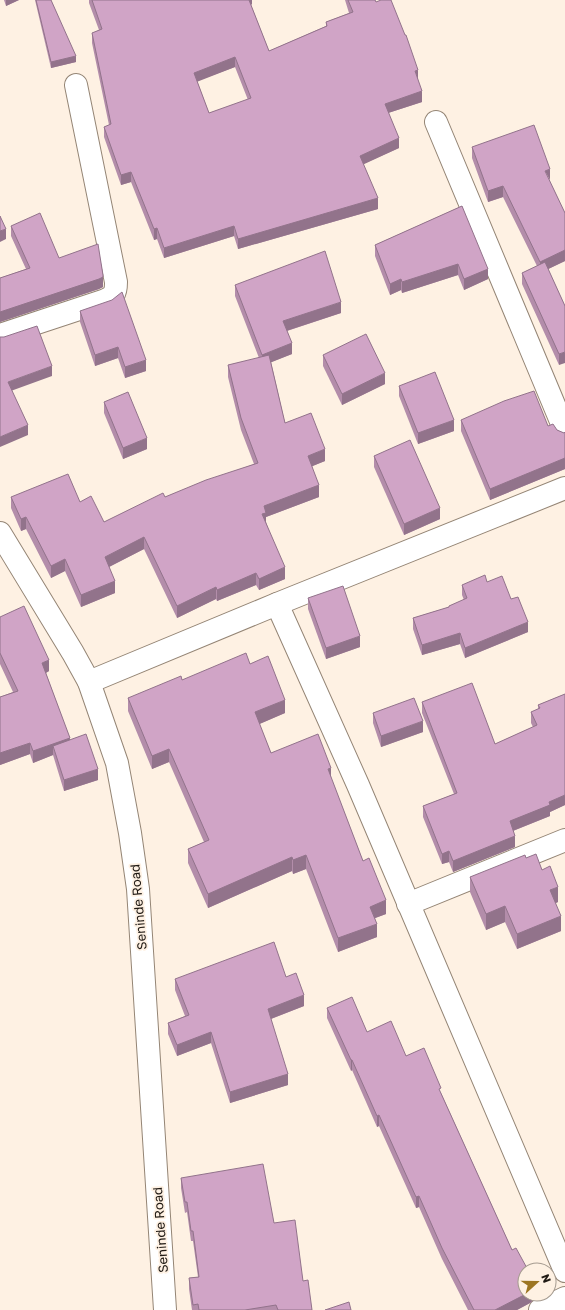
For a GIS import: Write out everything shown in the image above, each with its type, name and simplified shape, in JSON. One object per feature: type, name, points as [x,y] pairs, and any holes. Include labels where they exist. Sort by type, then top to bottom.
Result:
[{"type":"street","points":[[0,335],[112,298],[116,291],[116,282],[76,86]]},
{"type":"street","points":[[436,122],[565,431]]},
{"type":"street","points":[[89,682],[277,604],[565,488]]},
{"type":"street","name":"Seninde Road","points":[[0,533],[89,682],[116,763],[130,833],[138,889],[165,1310]]},
{"type":"street","points":[[277,604],[358,785],[565,1271]]},
{"type":"street","points":[[408,904],[565,840]]},
{"type":"street","points":[[540,1310],[565,1298]]},
{"type":"building","points":[[36,0],[51,0],[76,56],[51,62]]},
{"type":"building","points":[[92,0],[249,0],[269,51],[327,26],[326,22],[353,12],[348,0],[375,0],[376,2],[381,0],[391,0],[406,35],[418,70],[415,71],[422,91],[385,104],[399,138],[360,156],[378,198],[238,239],[234,226],[164,248],[157,228],[154,229],[131,172],[121,175],[104,127],[111,124],[92,33],[102,29]],"holes":[[[235,57],[251,98],[209,113],[194,73]]]},
{"type":"building","points":[[534,125],[550,169],[545,171],[565,213],[565,250],[540,262],[503,186],[488,191],[472,147]]},
{"type":"building","points":[[462,206],[488,269],[464,279],[458,264],[402,282],[401,279],[390,284],[375,245]]},
{"type":"building","points":[[40,213],[59,258],[98,244],[103,277],[0,312],[0,278],[30,268],[11,226]]},
{"type":"building","points":[[0,216],[6,229],[0,231]]},
{"type":"building","points":[[325,251],[341,302],[283,321],[292,343],[262,355],[235,285]]},
{"type":"building","points":[[545,262],[565,306],[565,352],[559,354],[522,273]]},
{"type":"building","points":[[122,292],[146,360],[125,367],[118,347],[95,355],[80,311],[112,300]]},
{"type":"building","points":[[37,326],[52,366],[8,382],[28,425],[0,437],[0,337]]},
{"type":"building","points":[[366,334],[385,373],[342,394],[323,355]]},
{"type":"building","points":[[269,355],[285,423],[311,413],[325,449],[308,456],[319,485],[264,506],[266,513],[262,514],[285,567],[259,579],[256,573],[217,590],[216,587],[177,606],[144,537],[105,557],[115,581],[81,595],[65,559],[51,566],[26,517],[21,519],[11,497],[68,474],[80,502],[91,496],[104,522],[163,493],[165,497],[206,480],[258,463],[241,418],[228,365]]},
{"type":"building","points":[[435,372],[454,420],[418,433],[399,386]]},
{"type":"building","points":[[534,391],[548,426],[553,424],[557,430],[564,433],[565,432],[565,458],[490,489],[461,420],[504,401]]},
{"type":"building","points":[[128,392],[147,438],[123,448],[104,402]]},
{"type":"building","points":[[410,440],[440,508],[404,524],[374,456]]},
{"type":"building","points":[[485,575],[487,582],[502,576],[511,599],[518,597],[528,622],[465,648],[460,633],[422,645],[413,618],[449,607],[467,598],[462,585]]},
{"type":"building","points":[[343,586],[360,636],[326,648],[308,598]]},
{"type":"building","points":[[24,606],[49,660],[42,663],[70,738],[33,751],[30,743],[0,753],[0,697],[18,691],[0,653],[0,617]]},
{"type":"building","points":[[246,653],[250,664],[268,656],[285,700],[255,712],[271,753],[318,734],[331,768],[328,769],[363,861],[369,858],[386,900],[370,907],[377,924],[338,938],[306,855],[293,860],[292,857],[208,894],[188,849],[209,840],[169,749],[152,756],[128,698],[181,676],[182,680]]},
{"type":"building","points":[[472,683],[495,744],[537,725],[531,712],[540,708],[538,705],[565,694],[565,795],[549,802],[550,805],[510,821],[515,836],[453,861],[449,851],[442,854],[423,806],[457,793],[422,702]]},
{"type":"building","points":[[414,698],[423,721],[381,736],[373,713]]},
{"type":"building","points":[[86,734],[98,769],[64,780],[53,746]]},
{"type":"building","points":[[536,854],[542,870],[550,866],[558,887],[550,890],[561,916],[517,934],[505,906],[486,914],[470,877],[525,855],[526,858]]},
{"type":"building","points":[[274,942],[286,977],[296,973],[304,995],[268,1009],[288,1074],[230,1092],[211,1032],[177,1045],[168,1023],[189,1015],[175,979]]},
{"type":"building","points":[[352,997],[367,1032],[391,1021],[406,1056],[424,1048],[441,1088],[439,1089],[512,1250],[516,1248],[524,1262],[517,1262],[517,1299],[495,1310],[474,1310],[442,1248],[419,1196],[416,1197],[379,1115],[377,1116],[327,1008]]},
{"type":"building","points":[[263,1164],[274,1223],[295,1220],[303,1281],[308,1280],[312,1310],[278,1310],[276,1305],[245,1310],[199,1310],[198,1304],[193,1305],[189,1278],[199,1277],[193,1231],[191,1231],[187,1202],[185,1202],[181,1178]]},
{"type":"building","points":[[349,1302],[351,1310],[325,1310]]}]
